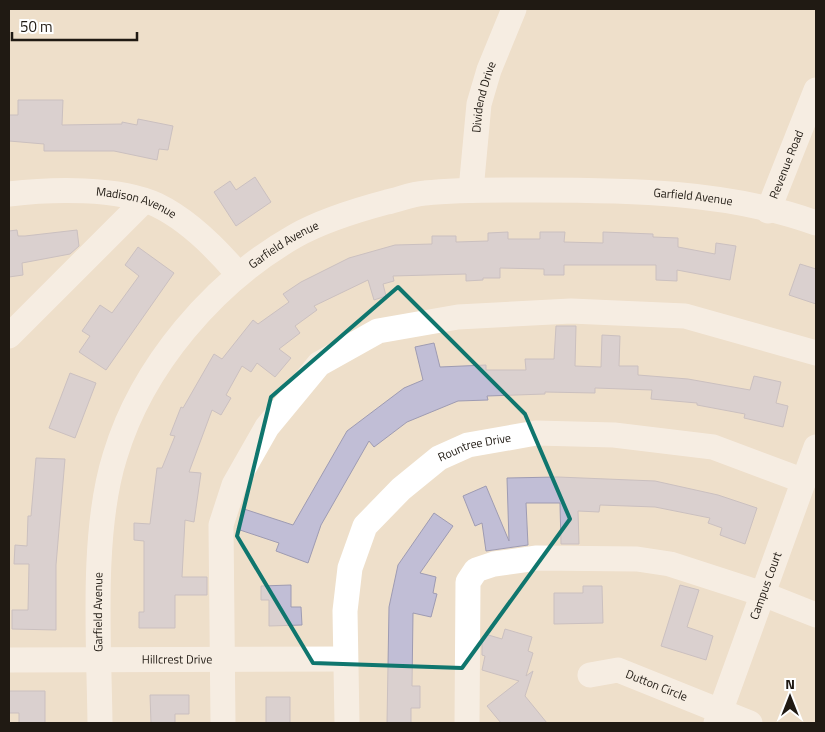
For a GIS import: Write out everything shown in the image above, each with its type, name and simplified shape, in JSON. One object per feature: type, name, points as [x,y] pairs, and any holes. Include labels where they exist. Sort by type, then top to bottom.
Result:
[{"type":"street","name":"Dividend Drive","points":[[471,190],[479,104],[489,70],[514,9]]},
{"type":"street","name":"Revenue Road","points":[[768,210],[816,90]]},
{"type":"street","name":"Garfield Avenue","points":[[100,723],[100,592],[104,508],[115,456],[139,397],[172,344],[238,274],[296,235],[358,209],[423,193],[471,190],[610,189],[673,193],[768,210],[816,223]]},
{"type":"street","name":"Madison Avenue","points":[[9,194],[83,191],[118,194],[156,205],[196,231],[221,254],[238,274]]},
{"type":"street","points":[[9,336],[143,202]]},
{"type":"street","points":[[223,723],[221,525],[234,485],[267,427],[319,364],[378,331],[458,317],[571,310],[685,316],[816,353]]},
{"type":"street","name":"Rountree Drive","points":[[347,723],[345,610],[350,568],[365,526],[401,488],[439,458],[468,445],[536,433],[614,435],[713,447],[804,481]]},
{"type":"street","name":"Campus Court","points":[[718,718],[816,447]]},
{"type":"street","points":[[467,723],[468,582],[476,570],[494,564],[536,558],[637,559],[670,564],[763,594],[816,615]]},
{"type":"street","name":"Hillcrest Drive","points":[[9,660],[345,659]]},
{"type":"street","name":"Dutton Circle","points":[[590,675],[618,670],[718,718],[750,723]]},
{"type":"highlighted area","points":[[398,287],[525,414],[570,519],[462,668],[313,663],[237,536],[271,397]]},
{"type":"building","points":[[18,100],[63,100],[62,125],[122,124],[122,122],[137,125],[138,119],[173,126],[168,150],[159,149],[157,160],[114,151],[44,151],[44,144],[9,141],[9,115],[18,115]]},
{"type":"building","points":[[255,177],[271,202],[236,226],[214,192],[230,181],[236,190]]},
{"type":"building","points":[[17,230],[18,236],[25,236],[77,230],[79,246],[70,254],[22,263],[23,275],[9,277],[9,231]]},
{"type":"building","points":[[508,232],[508,239],[540,239],[540,232],[565,232],[564,242],[603,243],[603,232],[653,234],[653,237],[678,238],[678,247],[715,254],[716,243],[736,246],[730,280],[677,270],[677,281],[656,280],[656,265],[564,265],[564,275],[544,275],[544,269],[500,268],[500,278],[483,278],[483,280],[466,281],[466,274],[393,276],[394,281],[383,284],[386,296],[374,300],[368,280],[314,306],[317,310],[295,326],[300,333],[279,349],[291,358],[275,377],[257,363],[251,372],[242,366],[226,395],[231,398],[221,415],[212,410],[189,472],[201,473],[194,522],[185,520],[182,577],[207,577],[207,595],[175,595],[175,628],[139,628],[139,612],[144,612],[144,541],[134,540],[134,523],[150,524],[157,468],[162,468],[175,436],[170,435],[181,407],[183,408],[214,354],[222,359],[253,320],[258,324],[289,302],[283,294],[301,282],[349,258],[395,245],[432,244],[432,236],[456,236],[456,242],[488,241],[488,233]]},
{"type":"building","points":[[138,247],[174,273],[106,370],[79,352],[90,336],[82,331],[100,305],[112,313],[139,276],[125,265]]},
{"type":"building","points":[[800,264],[816,269],[816,304],[789,295]]},
{"type":"building","points":[[556,326],[576,326],[575,366],[601,367],[602,335],[620,336],[619,366],[638,366],[638,375],[688,379],[750,390],[754,376],[781,382],[776,403],[788,406],[783,427],[744,418],[745,414],[697,405],[697,403],[651,399],[652,390],[595,388],[595,393],[545,392],[545,394],[487,396],[488,400],[458,401],[407,422],[374,447],[369,441],[321,525],[308,563],[276,551],[279,543],[237,529],[244,509],[293,525],[347,431],[404,388],[423,380],[415,347],[434,343],[440,367],[486,365],[486,370],[526,370],[525,359],[554,359]]},
{"type":"building","points":[[70,373],[96,383],[75,438],[49,428]]},
{"type":"building","points":[[36,458],[65,459],[56,565],[56,630],[12,629],[12,610],[28,610],[29,564],[14,564],[15,545],[27,546],[28,516],[31,516]]},
{"type":"building","points":[[558,477],[655,481],[718,495],[757,508],[745,544],[720,535],[722,528],[708,523],[710,518],[655,507],[600,505],[599,512],[578,511],[579,544],[561,544],[560,503],[526,503],[528,545],[486,551],[482,523],[475,526],[463,496],[486,486],[509,541],[507,478]]},
{"type":"building","points":[[434,513],[453,526],[420,573],[436,577],[433,593],[437,594],[431,617],[413,613],[412,686],[420,686],[420,708],[411,708],[411,723],[387,723],[389,607],[398,565]]},
{"type":"building","points":[[291,585],[291,607],[301,607],[302,625],[269,626],[269,600],[261,600],[261,586]]},
{"type":"building","points":[[680,585],[699,590],[687,627],[713,636],[706,660],[661,646]]},
{"type":"building","points":[[583,586],[602,586],[603,623],[554,624],[554,593],[583,593]]},
{"type":"building","points":[[505,629],[532,637],[528,651],[533,653],[526,676],[533,671],[525,696],[547,723],[501,723],[487,706],[519,681],[482,670],[485,656],[482,655],[482,642],[485,634],[502,639]]},
{"type":"building","points":[[9,691],[45,691],[45,723],[19,723],[19,713],[9,713]]},
{"type":"building","points":[[150,695],[189,695],[189,714],[175,714],[175,723],[151,723]]},
{"type":"building","points":[[266,697],[290,697],[290,723],[266,723]]}]
